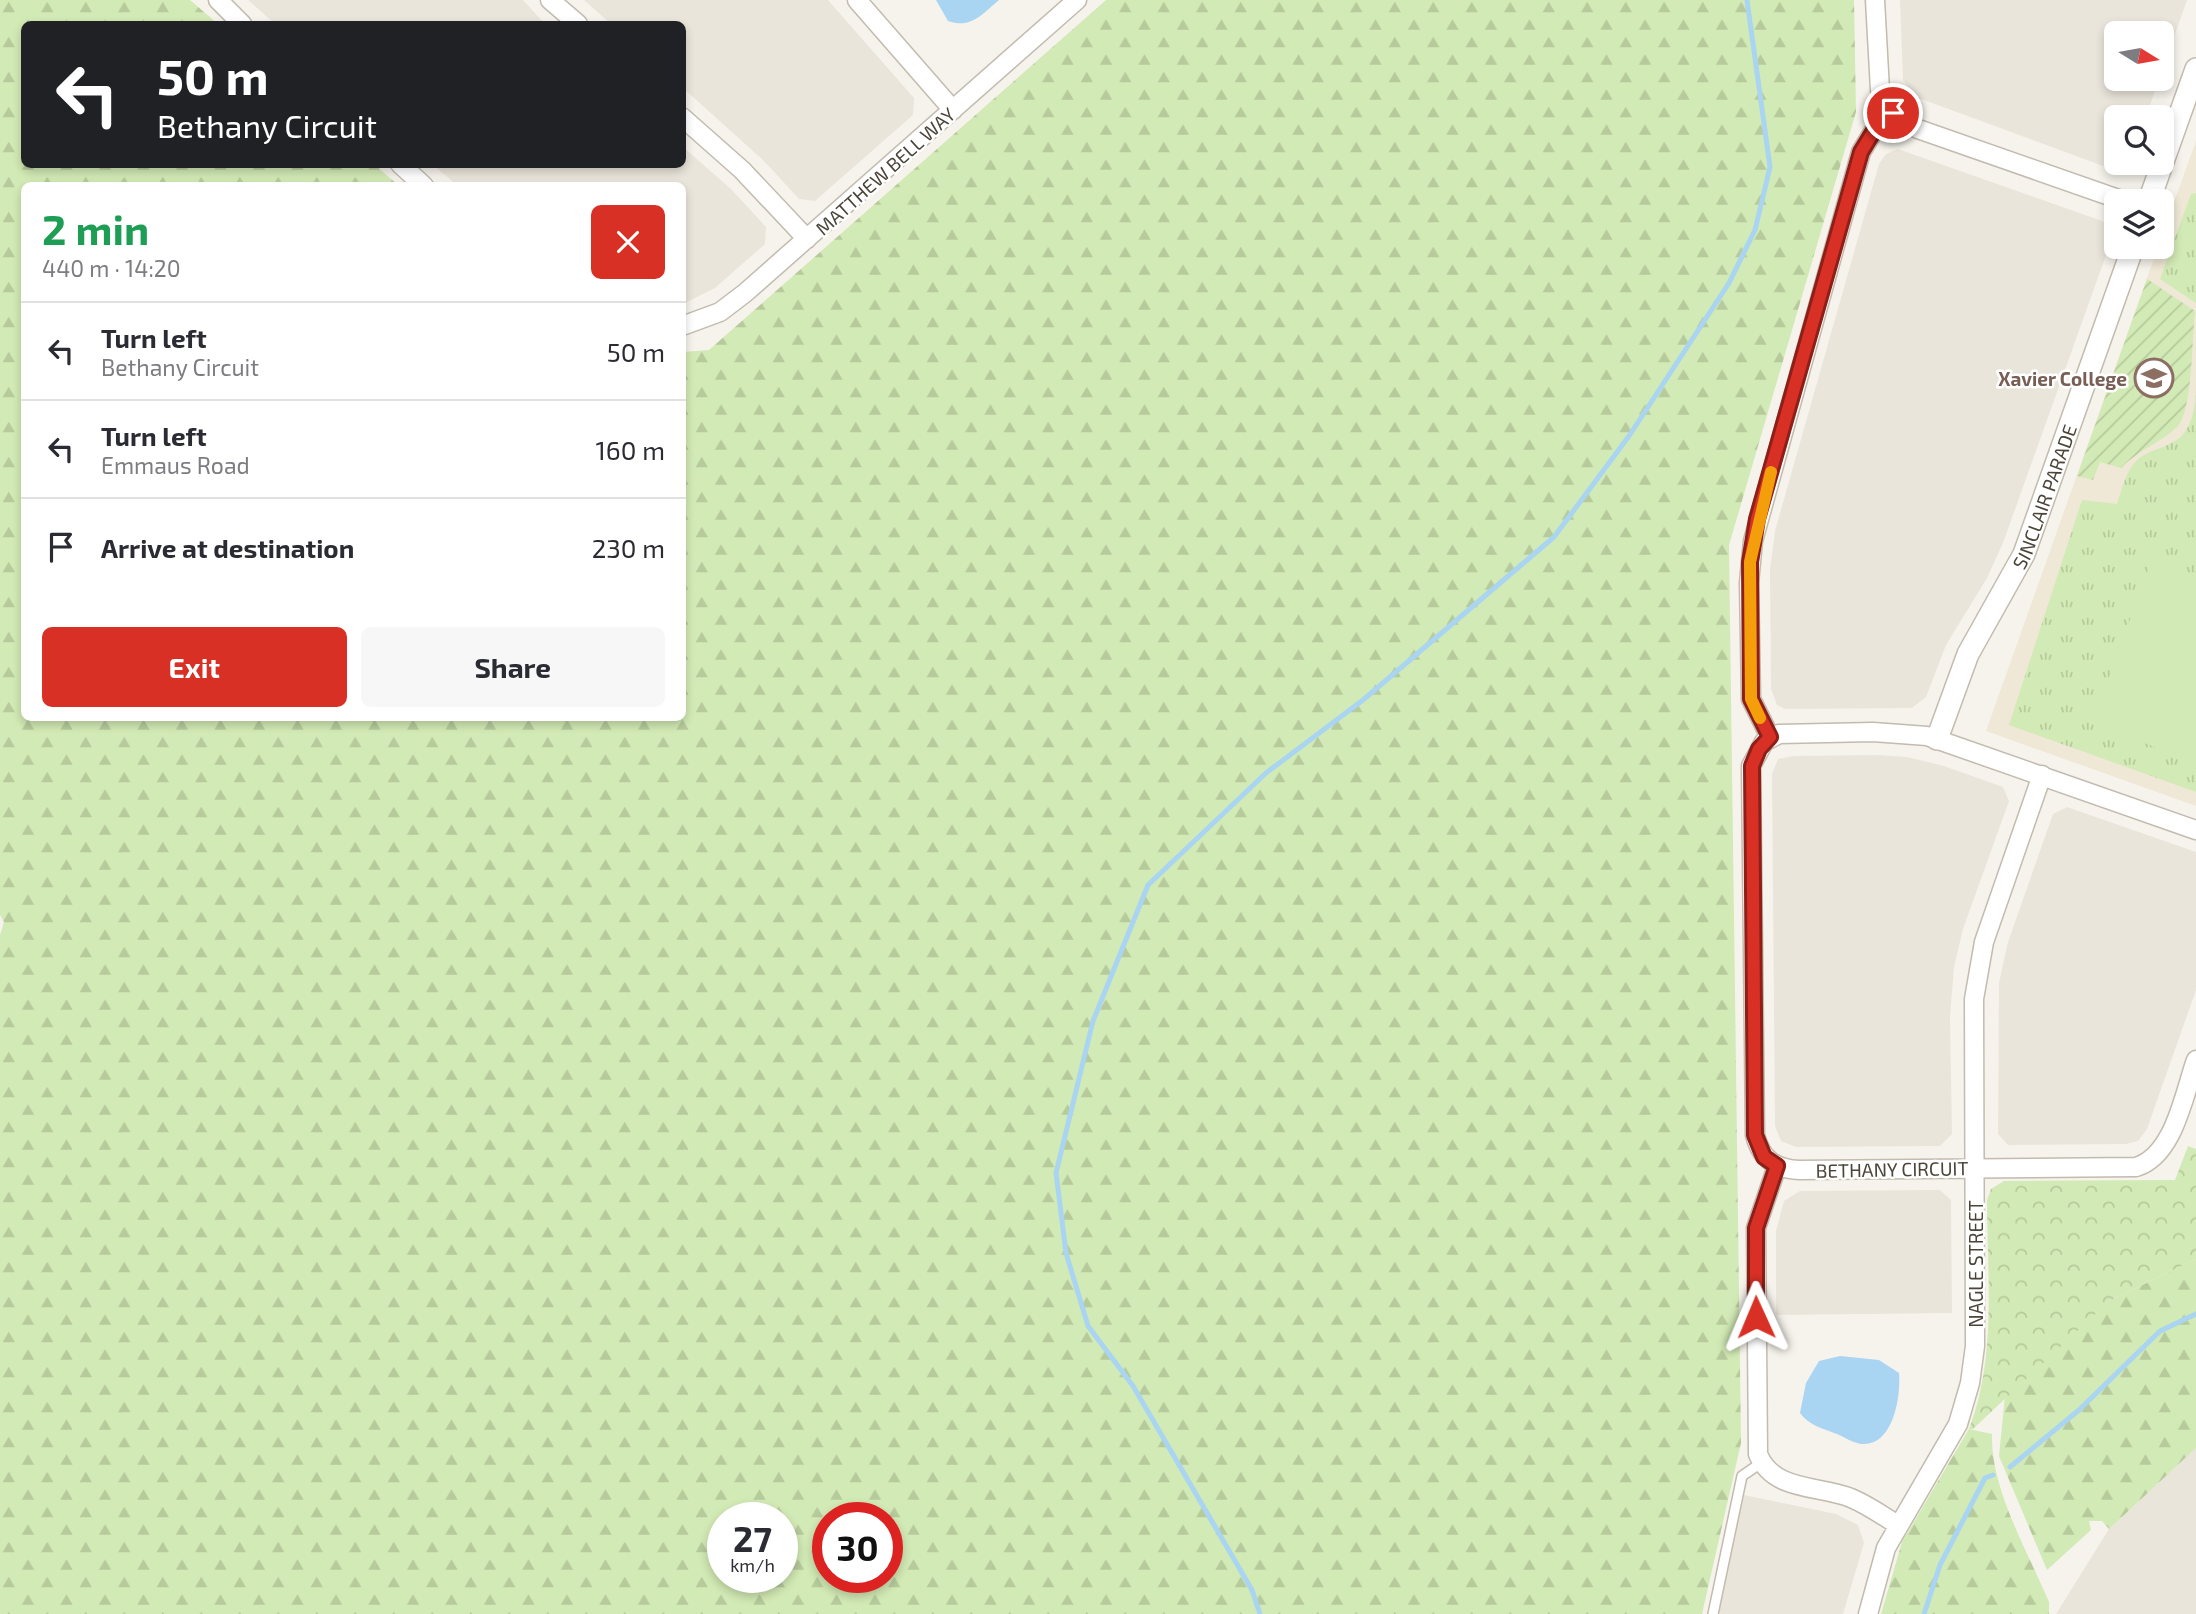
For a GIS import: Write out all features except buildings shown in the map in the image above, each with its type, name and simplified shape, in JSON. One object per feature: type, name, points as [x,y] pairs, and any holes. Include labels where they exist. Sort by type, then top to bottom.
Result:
[{"type":"street","points":[[218,0],[239,21]]},
{"type":"street","points":[[550,0],[574,21]]},
{"type":"street","points":[[857,0],[953,110]]},
{"type":"street","name":"MATTHEW BELL WAY","points":[[686,325],[720,312],[807,239],[1077,0]]},
{"type":"street","points":[[1875,0],[1878,75],[1885,102],[1893,113],[1918,129],[2104,194]]},
{"type":"street","points":[[2152,189],[2196,69]]},
{"type":"street","points":[[1770,737],[1751,699],[1749,583],[1753,541],[1861,152],[1875,129],[1893,113]]},
{"type":"street","points":[[686,121],[742,170],[807,239]]},
{"type":"street","points":[[404,168],[420,182]]},
{"type":"street","name":"SINCLAIR PARADE","points":[[1937,738],[1968,654],[2024,555],[2129,259]]},
{"type":"street","points":[[1898,1525],[1852,1498],[1779,1479],[1761,1462],[1757,1445],[1755,1240],[1758,1216],[1777,1166],[1760,1151],[1754,1118],[1752,766],[1759,749],[1770,737],[1788,733],[1873,732],[1937,738],[2196,830]]},
{"type":"street","name":"NAGLE STREET","points":[[1868,1614],[1886,1548],[1950,1442],[1970,1383],[1975,1346],[1973,1023],[1979,962],[2042,775]]},
{"type":"street","name":"BETHANY CIRCUIT","points":[[1777,1166],[1799,1170],[2130,1168],[2150,1162],[2166,1143],[2196,1060]]},
{"type":"lane","points":[[1713,1614],[1742,1476],[1761,1462]]},
{"type":"shaded area","points":[[248,0],[523,0],[542,21],[272,21]]},
{"type":"shaded area","points":[[584,0],[828,0],[914,98],[913,115],[815,201],[799,199],[764,161],[686,91],[686,21],[608,21]]},
{"type":"shaded area","points":[[1900,0],[2187,0],[2174,37],[2174,21],[2104,21],[2104,91],[2155,91],[2150,105],[2104,105],[2104,166],[1916,97],[1903,80]]},
{"type":"shaded area","name":"Xavier College","points":[[2196,141],[2196,806],[1986,731],[2154,259],[2174,259],[2174,202]]},
{"type":"shaded area","points":[[1898,149],[2104,222],[2105,259],[2003,543],[1987,578],[1946,645],[1926,697],[1912,708],[1785,709],[1777,705],[1771,689],[1770,570],[1775,531],[1879,164],[1886,154]]},
{"type":"shaded area","points":[[686,150],[731,189],[766,227],[765,244],[715,288],[686,302],[686,182],[453,182],[437,168],[686,168]]},
{"type":"shaded area","points":[[1794,756],[1907,757],[1944,766],[2003,787],[2009,801],[1963,929],[1954,967],[1950,1017],[1952,1134],[1940,1146],[1796,1147],[1781,1141],[1775,1126],[1772,774],[1778,759]]},
{"type":"shaded area","points":[[2067,807],[2196,852],[2196,990],[2147,1129],[2138,1141],[2126,1144],[2008,1145],[1998,1134],[1999,983],[2008,942],[2053,814]]},
{"type":"shaded area","points":[[1940,1190],[1951,1200],[1952,1313],[1776,1315],[1776,1231],[1784,1201],[1800,1191]]},
{"type":"shaded area","points":[[2196,1448],[2196,1614],[2056,1614],[2109,1529]]},
{"type":"shaded area","points":[[1744,1495],[1836,1514],[1858,1525],[1864,1543],[1843,1614],[1717,1614]]},
{"type":"green space","points":[[0,0],[190,0],[214,21],[21,21],[21,168],[378,168],[395,182],[21,182],[21,721],[686,721],[686,352],[709,350],[1106,0],[1854,0],[1856,112],[1729,545],[1741,1443],[1702,1614],[0,1614],[0,935],[4,922],[0,915]]},
{"type":"green space","points":[[2196,193],[2196,303],[2160,279],[2167,259],[2174,259],[2174,241],[2191,194]]},
{"type":"green space","points":[[2147,279],[2195,311],[2189,390],[2182,419],[2170,433],[2134,456],[2121,468],[2100,462],[2093,480],[2077,476]]},
{"type":"green space","name":"Xavier College","points":[[2196,383],[2196,792],[2009,725],[2082,500],[2117,504],[2134,463],[2142,456],[2178,439],[2188,428],[2195,405]]},
{"type":"green space","points":[[2150,564],[2196,581],[2196,762],[2092,724]]},
{"type":"green space","points":[[2188,1146],[2196,1149],[2196,1259],[2109,1301],[1973,1429],[1969,1429],[1984,1374],[1987,1345],[1987,1200],[1991,1189],[2004,1181],[2175,1180]]},
{"type":"green space","points":[[2196,1259],[2196,1448],[2109,1529],[2102,1521],[2089,1521],[2091,1530],[2047,1570],[1999,1456],[2005,1396],[2109,1301]]},
{"type":"green space","points":[[1969,1429],[1992,1434],[1997,1476],[2012,1520],[2049,1602],[2049,1614],[1881,1614],[1902,1542]]},
{"type":"water","points":[[936,0],[999,0],[975,19],[956,23],[948,21]]},
{"type":"water","points":[[1840,1356],[1879,1360],[1899,1373],[1899,1394],[1893,1417],[1889,1428],[1874,1442],[1853,1442],[1812,1424],[1800,1413],[1806,1383],[1819,1361]]},
{"type":"waterway","points":[[1260,1614],[1252,1590],[1133,1386],[1088,1326],[1066,1253],[1056,1173],[1093,1021],[1148,885],[1266,773],[1363,700],[1554,537],[1629,436],[1729,283],[1755,230],[1770,167],[1747,0]]},
{"type":"waterway","points":[[2010,1467],[2079,1410],[2160,1331],[2196,1314]]},
{"type":"waterway","points":[[1924,1614],[1940,1565],[1985,1478],[1993,1475]]},
{"type":"slow traffic","points":[[1760,718],[1751,699],[1749,583],[1757,519],[1771,472]]},
{"type":"place","name":"Xavier College","points":[[2154,378]]},
{"type":"route","points":[[1756,1317],[1756,1228],[1777,1166],[1764,1157],[1755,1135],[1752,766],[1754,757],[1770,737],[1751,699],[1750,562],[1757,519],[1861,152],[1875,129],[1893,113]]}]
